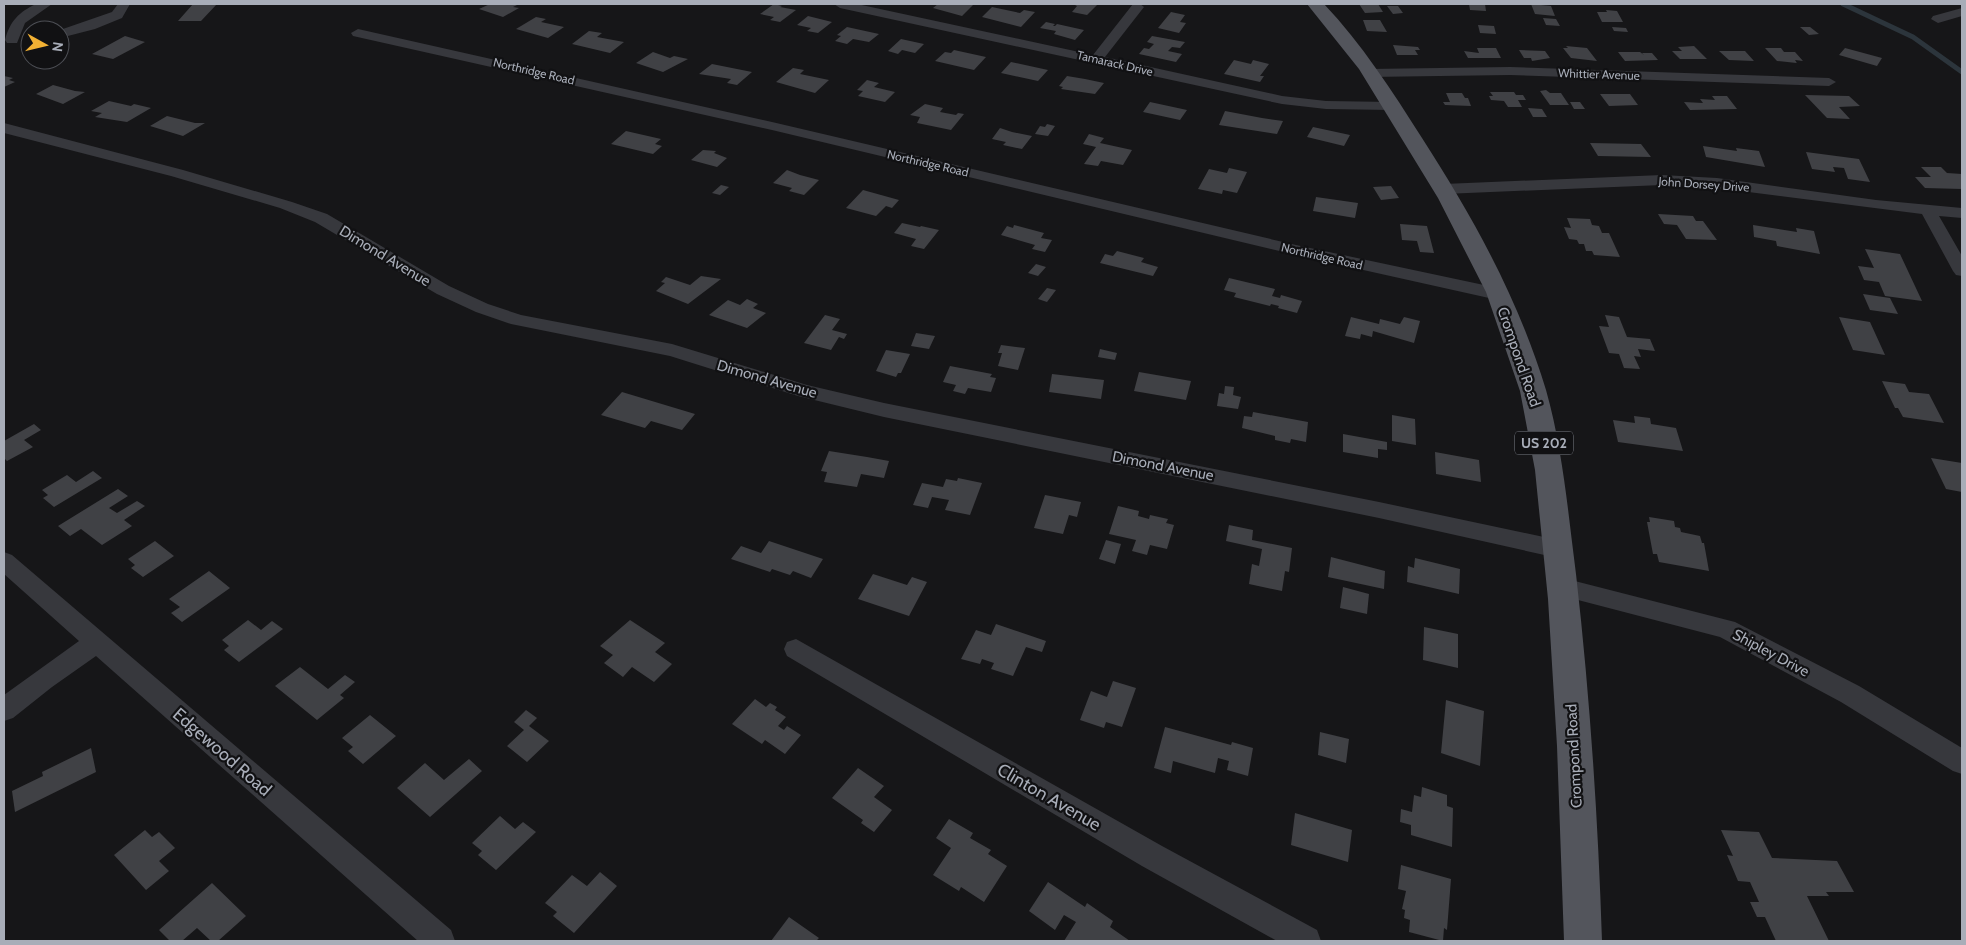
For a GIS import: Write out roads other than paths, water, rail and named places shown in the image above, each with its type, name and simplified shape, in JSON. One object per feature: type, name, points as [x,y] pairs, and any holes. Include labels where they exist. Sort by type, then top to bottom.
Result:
[{"type":"main road","name":"Crompond Road","points":[[1315,4],[1340,31],[1370,73],[1464,223],[1498,294],[1522,357],[1542,427],[1563,587],[1574,739],[1583,941]]},
{"type":"street","points":[[8,42],[15,24],[28,13],[46,4]]},
{"type":"street","points":[[70,31],[90,26],[117,15],[124,4]]},
{"type":"street","name":"Tamarack Drive","points":[[840,4],[1282,100],[1335,105],[1391,106]]},
{"type":"street","points":[[887,14],[900,4]]},
{"type":"street","points":[[1097,59],[1138,7]]},
{"type":"street","points":[[1938,19],[1962,12]]},
{"type":"street","name":"Northridge Road","points":[[358,33],[772,126],[1296,250],[1498,294]]},
{"type":"street","name":"Whittier Avenue","points":[[1370,73],[1510,71],[1829,82]]},
{"type":"street","name":"Dimond Avenue","points":[[4,128],[177,173],[286,205],[321,218],[443,290],[482,308],[518,320],[672,350],[805,391],[884,410],[1369,508],[1558,549]]},
{"type":"street","name":"John Dorsey Drive","points":[[1444,189],[1662,180],[1766,188],[1928,211],[1962,213]]},
{"type":"street","points":[[1928,211],[1962,271]]},
{"type":"street","name":"Edgewood Road","points":[[4,561],[440,941]]},
{"type":"street","name":"Shipley Drive","points":[[1563,587],[1726,629],[1850,694],[1962,762]]},
{"type":"street","points":[[4,710],[43,679],[96,643]]},
{"type":"street","name":"Clinton Avenue","points":[[796,649],[1135,846],[1306,941]]},
{"type":"waterway","points":[[1843,4],[1913,37],[1962,72]]}]
